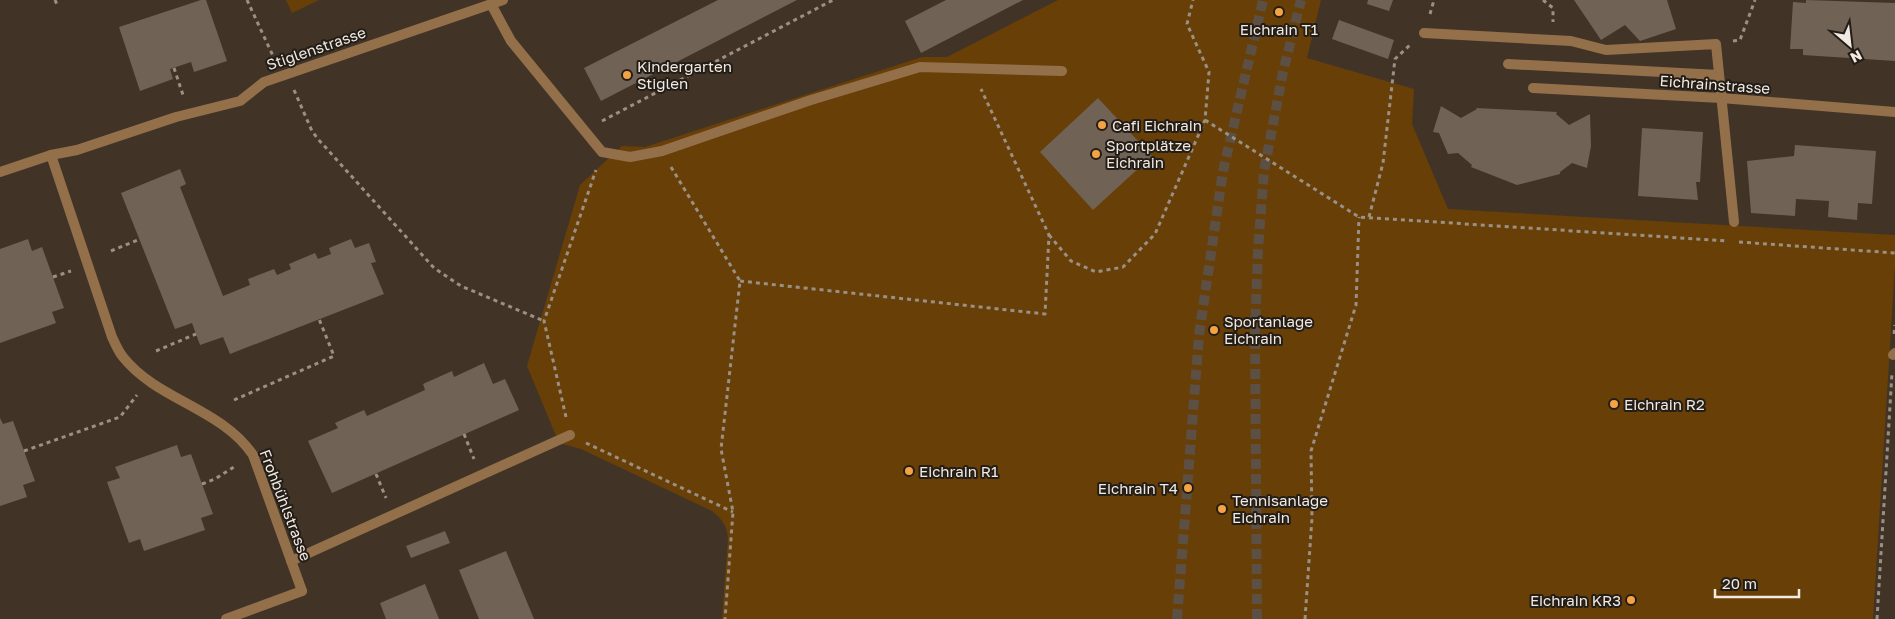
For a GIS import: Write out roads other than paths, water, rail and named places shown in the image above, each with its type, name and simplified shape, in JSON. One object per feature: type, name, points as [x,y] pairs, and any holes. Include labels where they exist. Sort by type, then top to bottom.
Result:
[{"type":"street","name":"Stiglenstrasse","points":[[0,172],[51,154],[77,150],[176,117],[240,101],[264,82],[503,0]]},
{"type":"street","points":[[491,4],[511,41],[602,152],[630,157],[662,151],[811,100],[920,67],[1062,70]]},
{"type":"street","points":[[1424,33],[1571,41],[1606,50],[1716,44],[1734,222]]},
{"type":"street","points":[[1508,64],[1719,75]]},
{"type":"street","name":"Eichrainstrasse","points":[[1533,88],[1721,98],[1895,112]]},
{"type":"street","name":"Frohbühlstrasse","points":[[51,154],[112,337],[122,356],[148,380],[228,428],[244,442],[253,455],[302,591],[226,619]]},
{"type":"street","points":[[290,561],[570,435]]},
{"type":"tunnel","points":[[1177,619],[1199,335],[1223,171],[1263,0]]},
{"type":"tunnel","points":[[1257,619],[1255,333],[1258,250],[1264,171],[1283,72],[1301,0]]},
{"type":"place","name":"Eichrain T1","points":[[1279,12]]},
{"type":"place","name":"Kindergarten Stiglen","points":[[627,75]]},
{"type":"place","name":"Cafi Eichrain","points":[[1102,125]]},
{"type":"place","name":"Sportplätze Eichrain","points":[[1096,154]]},
{"type":"place","name":"Sportanlage Eichrain","points":[[1214,330]]},
{"type":"place","name":"Eichrain R2","points":[[1614,404]]},
{"type":"place","name":"Eichrain R1","points":[[909,471]]},
{"type":"place","name":"Eichrain T4","points":[[1188,488]]},
{"type":"place","name":"Tennisanlage Eichrain","points":[[1222,509]]},
{"type":"place","name":"Eichrain KR3","points":[[1631,600]]}]
